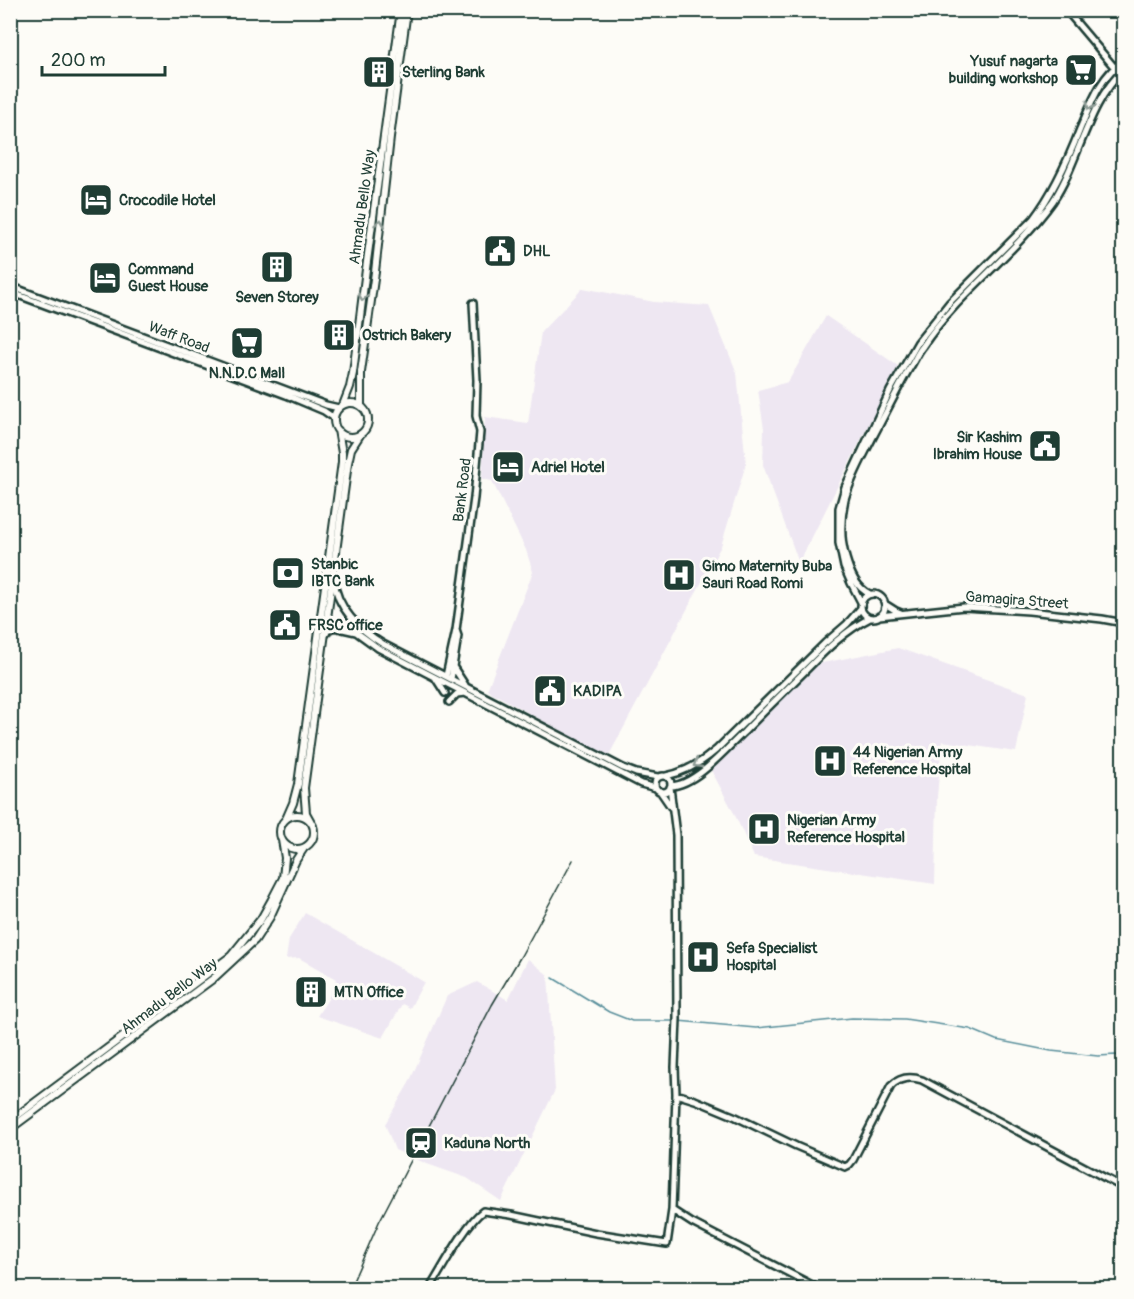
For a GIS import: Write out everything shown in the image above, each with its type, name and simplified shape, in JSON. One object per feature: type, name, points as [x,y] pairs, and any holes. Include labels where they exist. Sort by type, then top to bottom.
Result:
[{"type":"main road","name":"Ahmadu Bello Way","points":[[341,406],[350,387],[353,373],[402,10]]},
{"type":"main road","name":"Ahmadu Bello Way","points":[[361,406],[361,372],[407,10]]},
{"type":"main road","points":[[338,430],[342,462],[298,784],[293,803],[280,830],[282,840],[291,848],[303,848],[314,836],[314,829],[306,813],[304,788],[349,455],[353,444],[368,426],[369,420],[368,414],[361,406],[349,403],[341,406],[334,418],[338,430],[341,434],[351,437],[360,435]]},
{"type":"main road","points":[[286,819],[299,816],[311,822]]},
{"type":"main road","name":"Ahmadu Bello Way","points":[[10,1121],[231,956],[261,919],[283,878],[285,858],[282,840]]},
{"type":"main road","name":"Ahmadu Bello Way","points":[[10,1129],[232,963],[255,939],[270,917],[303,848]]},
{"type":"street","points":[[324,639],[328,630],[334,627],[356,632],[378,648],[436,675],[641,784],[658,790],[666,791],[702,772],[829,647],[852,628],[870,618],[879,616],[884,611],[885,604],[880,596],[870,594],[861,588],[849,567],[843,542],[843,509],[848,488],[894,395],[922,346],[954,308],[1037,222],[1053,201],[1064,183],[1103,95],[1122,72],[1113,67],[1066,10]]},
{"type":"street","points":[[870,618],[865,615],[850,583],[839,543],[838,519],[844,487],[890,392],[918,342],[949,303],[1033,219],[1058,180],[1097,90],[1113,67],[1124,60]]},
{"type":"street","name":"Waff Road","points":[[10,286],[326,405],[341,406]]},
{"type":"street","name":"Waff Road","points":[[10,292],[286,395],[324,411],[334,418]]},
{"type":"street","name":"Bank Road","points":[[449,678],[458,636],[456,630],[474,498],[480,432],[476,416],[477,380],[473,303]]},
{"type":"street","points":[[333,573],[334,585],[341,603],[355,623],[383,644],[436,675],[449,678],[465,690],[626,769],[658,777],[681,773],[716,750],[847,624],[864,597],[870,594]]},
{"type":"street","name":"Gamagira Street","points":[[885,604],[896,611],[909,613]]},
{"type":"street","name":"Gamagira Street","points":[[879,616],[964,607],[1050,613],[1124,623]]},
{"type":"street","points":[[436,675],[451,665],[465,690]]},
{"type":"street","points":[[436,675],[445,693]]},
{"type":"street","points":[[449,702],[465,690]]},
{"type":"street","points":[[430,1288],[464,1232],[483,1211],[667,1244],[672,1210],[676,1094],[676,835],[670,780],[666,776]]},
{"type":"street","points":[[658,777],[655,781],[658,790],[672,808]]},
{"type":"street","points":[[676,1094],[736,1117],[845,1167],[853,1160],[891,1086],[896,1081],[914,1077],[1124,1188]]},
{"type":"street","points":[[672,1210],[692,1223],[818,1288]]},
{"type":"shaded area","points":[[583,288],[654,302],[709,306],[737,373],[746,464],[721,546],[608,757],[487,690],[533,572],[526,550],[492,481],[482,479],[485,417],[528,423],[541,332]]},
{"type":"shaded area","points":[[826,316],[898,366],[799,563],[763,465],[764,429],[758,390],[788,382]]},
{"type":"shaded area","name":"44 Nigerian Army Reference Hospital","points":[[898,648],[1028,694],[1016,752],[942,741],[937,797],[935,884],[754,857],[711,770],[817,664]]},
{"type":"shaded area","points":[[305,913],[424,982],[410,1008],[402,1004],[383,1038],[317,1016],[328,999],[336,979],[299,958],[286,959],[289,939]]},
{"type":"shaded area","points":[[528,959],[548,975],[555,1090],[501,1201],[467,1178],[395,1150],[385,1124],[409,1083],[447,996],[477,982],[508,1000]]},
{"type":"waterway","points":[[553,978],[609,1012],[632,1021],[673,1021]]},
{"type":"waterway","points":[[678,1021],[756,1028],[852,1018],[905,1019],[970,1029],[996,1040],[1051,1051],[1124,1057]]},
{"type":"railway","points":[[350,1288],[379,1222],[492,1005],[573,860]]},
{"type":"place","name":"Yusuf nagarta building workshop","points":[[1081,70]]},
{"type":"place","name":"Sterling Bank","points":[[379,72]]},
{"type":"place","name":"Crocodile Hotel","points":[[96,200]]},
{"type":"place","name":"DHL","points":[[500,251]]},
{"type":"place","name":"Seven Storey","points":[[277,267]]},
{"type":"place","name":"Command Guest House","points":[[105,278]]},
{"type":"place","name":"Ostrich Bakery","points":[[339,335]]},
{"type":"place","name":"N.N.D.C Mall","points":[[247,343]]},
{"type":"place","name":"Sir Kashim Ibrahim House","points":[[1045,446]]},
{"type":"place","name":"Adriel Hotel","points":[[508,467]]},
{"type":"place","name":"Stanbic IBTC Bank","points":[[288,573]]},
{"type":"place","name":"Gimo Maternity Buba Sauri Road Romi","points":[[679,575]]},
{"type":"place","name":"FRSC office","points":[[285,625]]},
{"type":"place","name":"KADIPA","points":[[550,691]]},
{"type":"place","name":"44 Nigerian Army Reference Hospital","points":[[830,761]]},
{"type":"place","name":"Nigerian Army Reference Hospital","points":[[764,829]]},
{"type":"place","name":"Sefa Specialist Hospital","points":[[703,957]]},
{"type":"place","name":"MTN Office","points":[[311,992]]},
{"type":"place","name":"Kaduna North","points":[[421,1143]]}]
